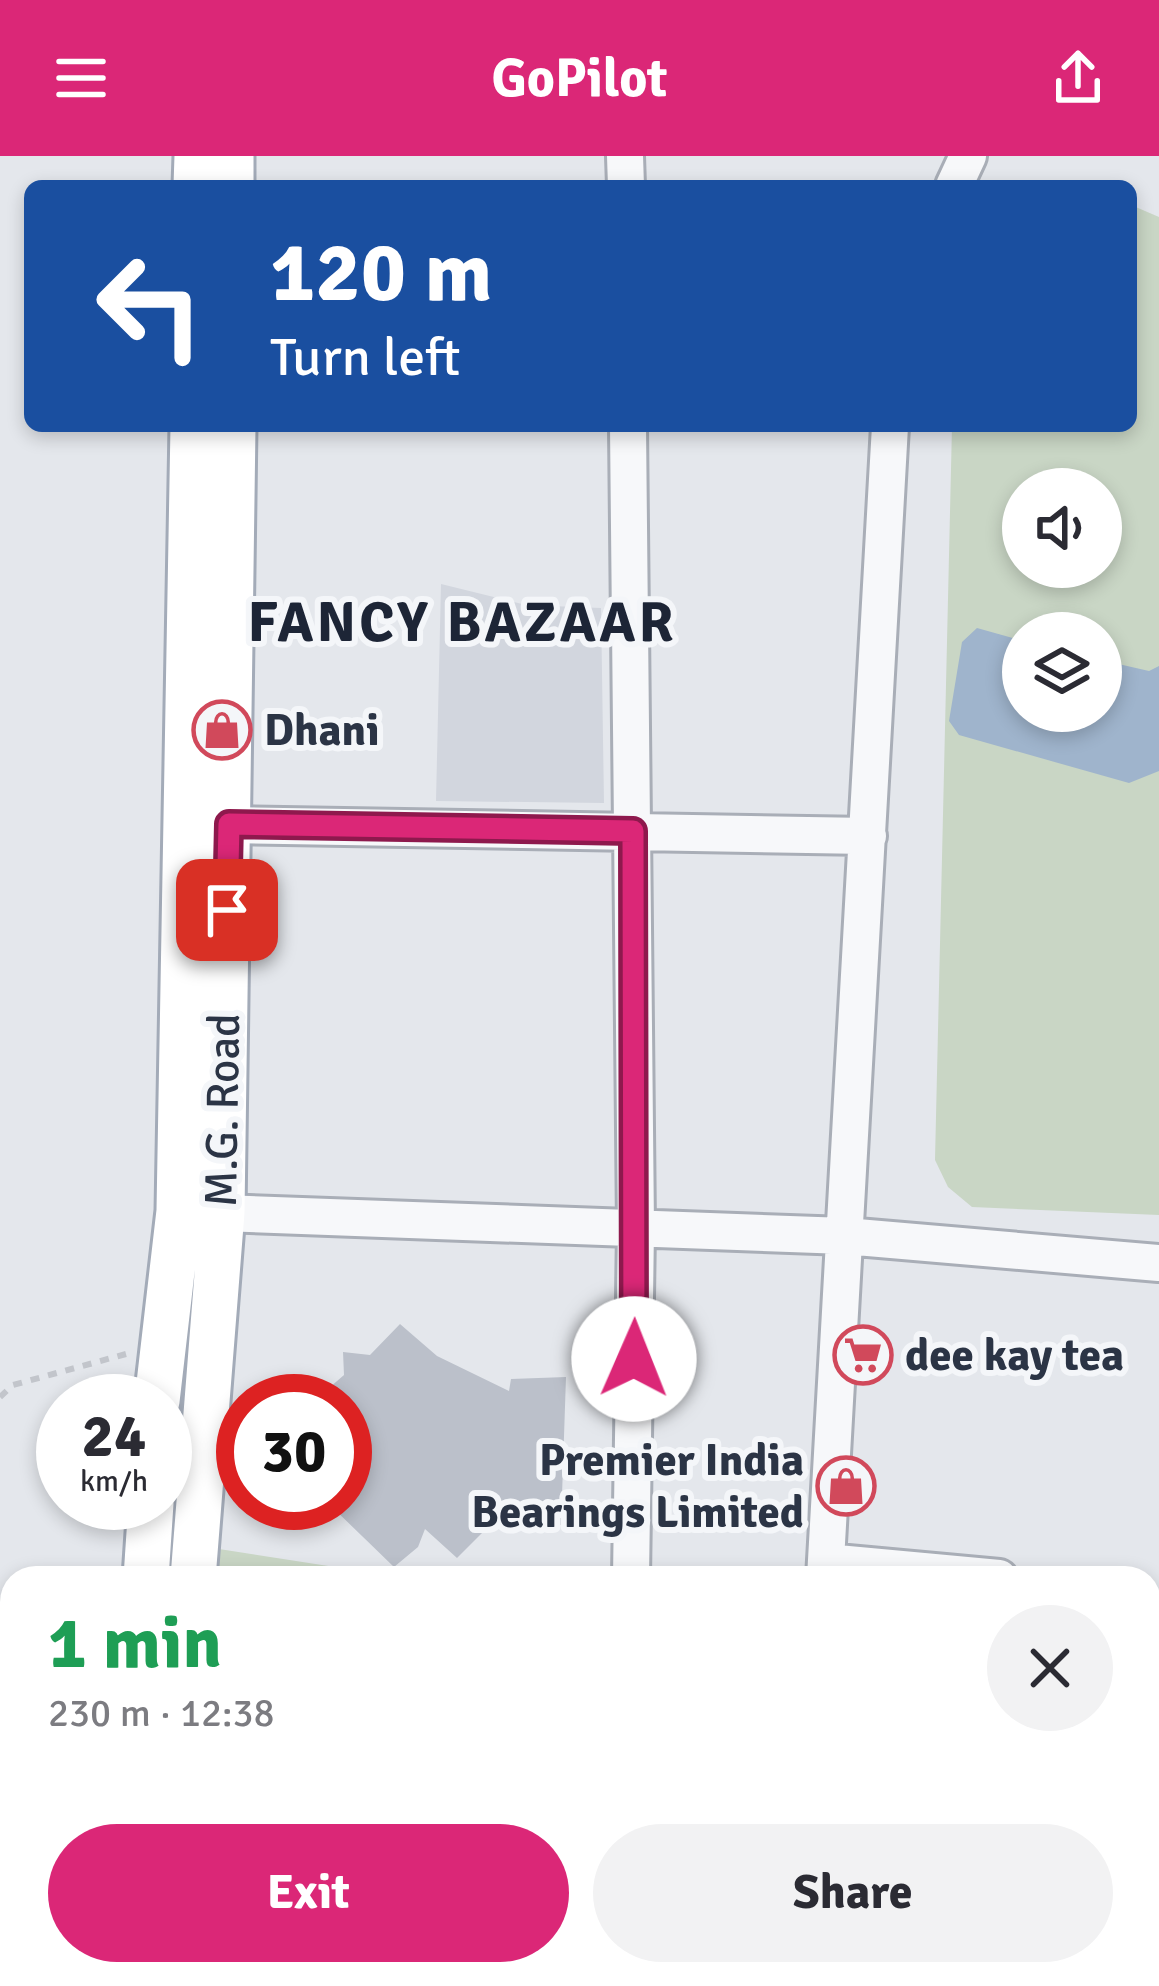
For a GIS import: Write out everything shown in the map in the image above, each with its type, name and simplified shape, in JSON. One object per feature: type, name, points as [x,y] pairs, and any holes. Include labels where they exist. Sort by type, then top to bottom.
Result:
[{"type":"main road","points":[[160,1374],[164,1343],[201,1212],[193,432]]},
{"type":"main road","name":"M.G. Road","points":[[193,1566],[201,1212],[229,824],[232,432]]},
{"type":"main road","points":[[147,1566],[149,1530]]},
{"type":"street","points":[[628,432],[636,1228],[631,1566]]},
{"type":"street","points":[[825,1566],[890,432]]},
{"type":"street","points":[[229,824],[868,836]]},
{"type":"street","points":[[201,1212],[845,1236],[1159,1263]]},
{"type":"path","points":[[0,1396],[13,1384],[164,1343]]},
{"type":"shaded area","points":[[441,584],[526,605],[601,608],[604,803],[436,801]]},
{"type":"green space","points":[[1137,208],[1159,217],[1159,1215],[972,1207],[948,1187],[935,1160],[952,432],[1137,432]]},
{"type":"green space","points":[[219,1549],[329,1566],[218,1566]]},
{"type":"water","points":[[977,628],[1002,635],[1002,732],[1122,732],[1122,665],[1149,671],[1159,666],[1159,771],[1129,783],[959,735],[949,721],[962,642]]},
{"type":"building","points":[[400,1324],[437,1356],[509,1391],[511,1379],[566,1377],[561,1525],[494,1521],[457,1558],[425,1529],[418,1547],[393,1566],[356,1530],[372,1530],[372,1374],[344,1374],[343,1352],[370,1355]]},
{"type":"place","name":"Dhani","points":[[222,730]]},
{"type":"place","name":"dee kay tea","points":[[863,1355]]},
{"type":"place","name":"Premier India Bearings Limited","points":[[846,1486]]},
{"type":"district","name":"FANCY BAZAAR","points":[[462,622]]},
{"type":"route","points":[[227,910],[229,824],[633,831],[634,1359]]}]
